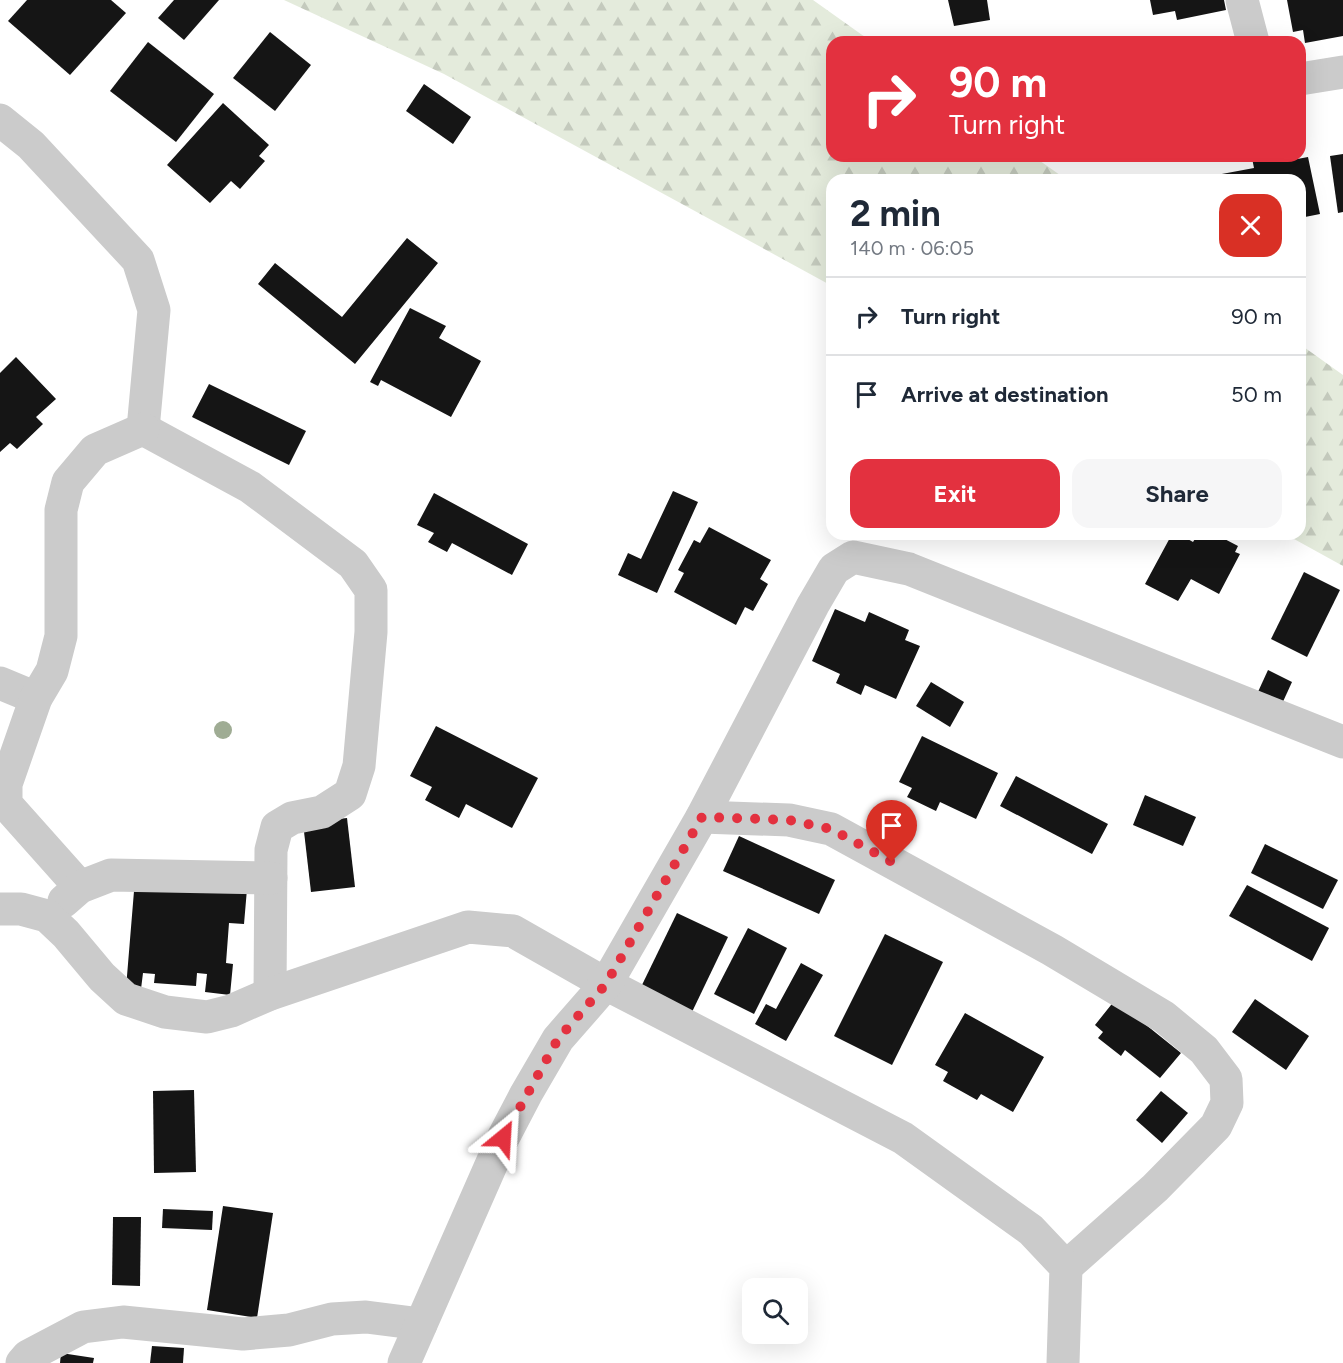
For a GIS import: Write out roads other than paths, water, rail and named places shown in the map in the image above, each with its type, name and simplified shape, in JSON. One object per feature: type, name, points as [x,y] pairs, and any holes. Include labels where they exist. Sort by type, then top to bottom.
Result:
[{"type":"street","points":[[1242,0],[1251,36]]},
{"type":"street","points":[[1306,79],[1343,72]]},
{"type":"street","points":[[0,120],[31,146],[138,260],[154,310],[143,429]]},
{"type":"street","points":[[80,887],[6,804],[6,784],[36,698],[52,670],[61,636],[61,510],[68,482],[95,450],[143,429]]},
{"type":"street","points":[[143,429],[250,487],[352,564],[371,590],[371,632],[359,766],[350,794],[322,812],[292,818],[277,827],[271,850],[270,994]]},
{"type":"street","points":[[404,1363],[503,1138],[526,1094],[558,1039],[606,984],[702,817],[834,568],[853,557],[909,569],[1343,742]]},
{"type":"street","points":[[0,683],[36,698]]},
{"type":"street","points":[[702,817],[789,820],[831,829],[1062,956],[1164,1017],[1204,1050],[1226,1079],[1227,1103],[1216,1126],[1155,1188],[1066,1267]]},
{"type":"street","points":[[48,916],[80,887],[111,875],[271,878]]},
{"type":"street","points":[[0,909],[21,909],[48,916],[102,977],[126,999],[165,1012],[207,1017],[231,1011],[270,994],[468,927],[513,931],[606,984],[903,1138],[1031,1230],[1066,1267],[1063,1363]]},
{"type":"street","points":[[22,1363],[28,1356],[83,1327],[123,1322],[243,1334],[289,1330],[332,1319],[366,1317],[421,1324]]}]
